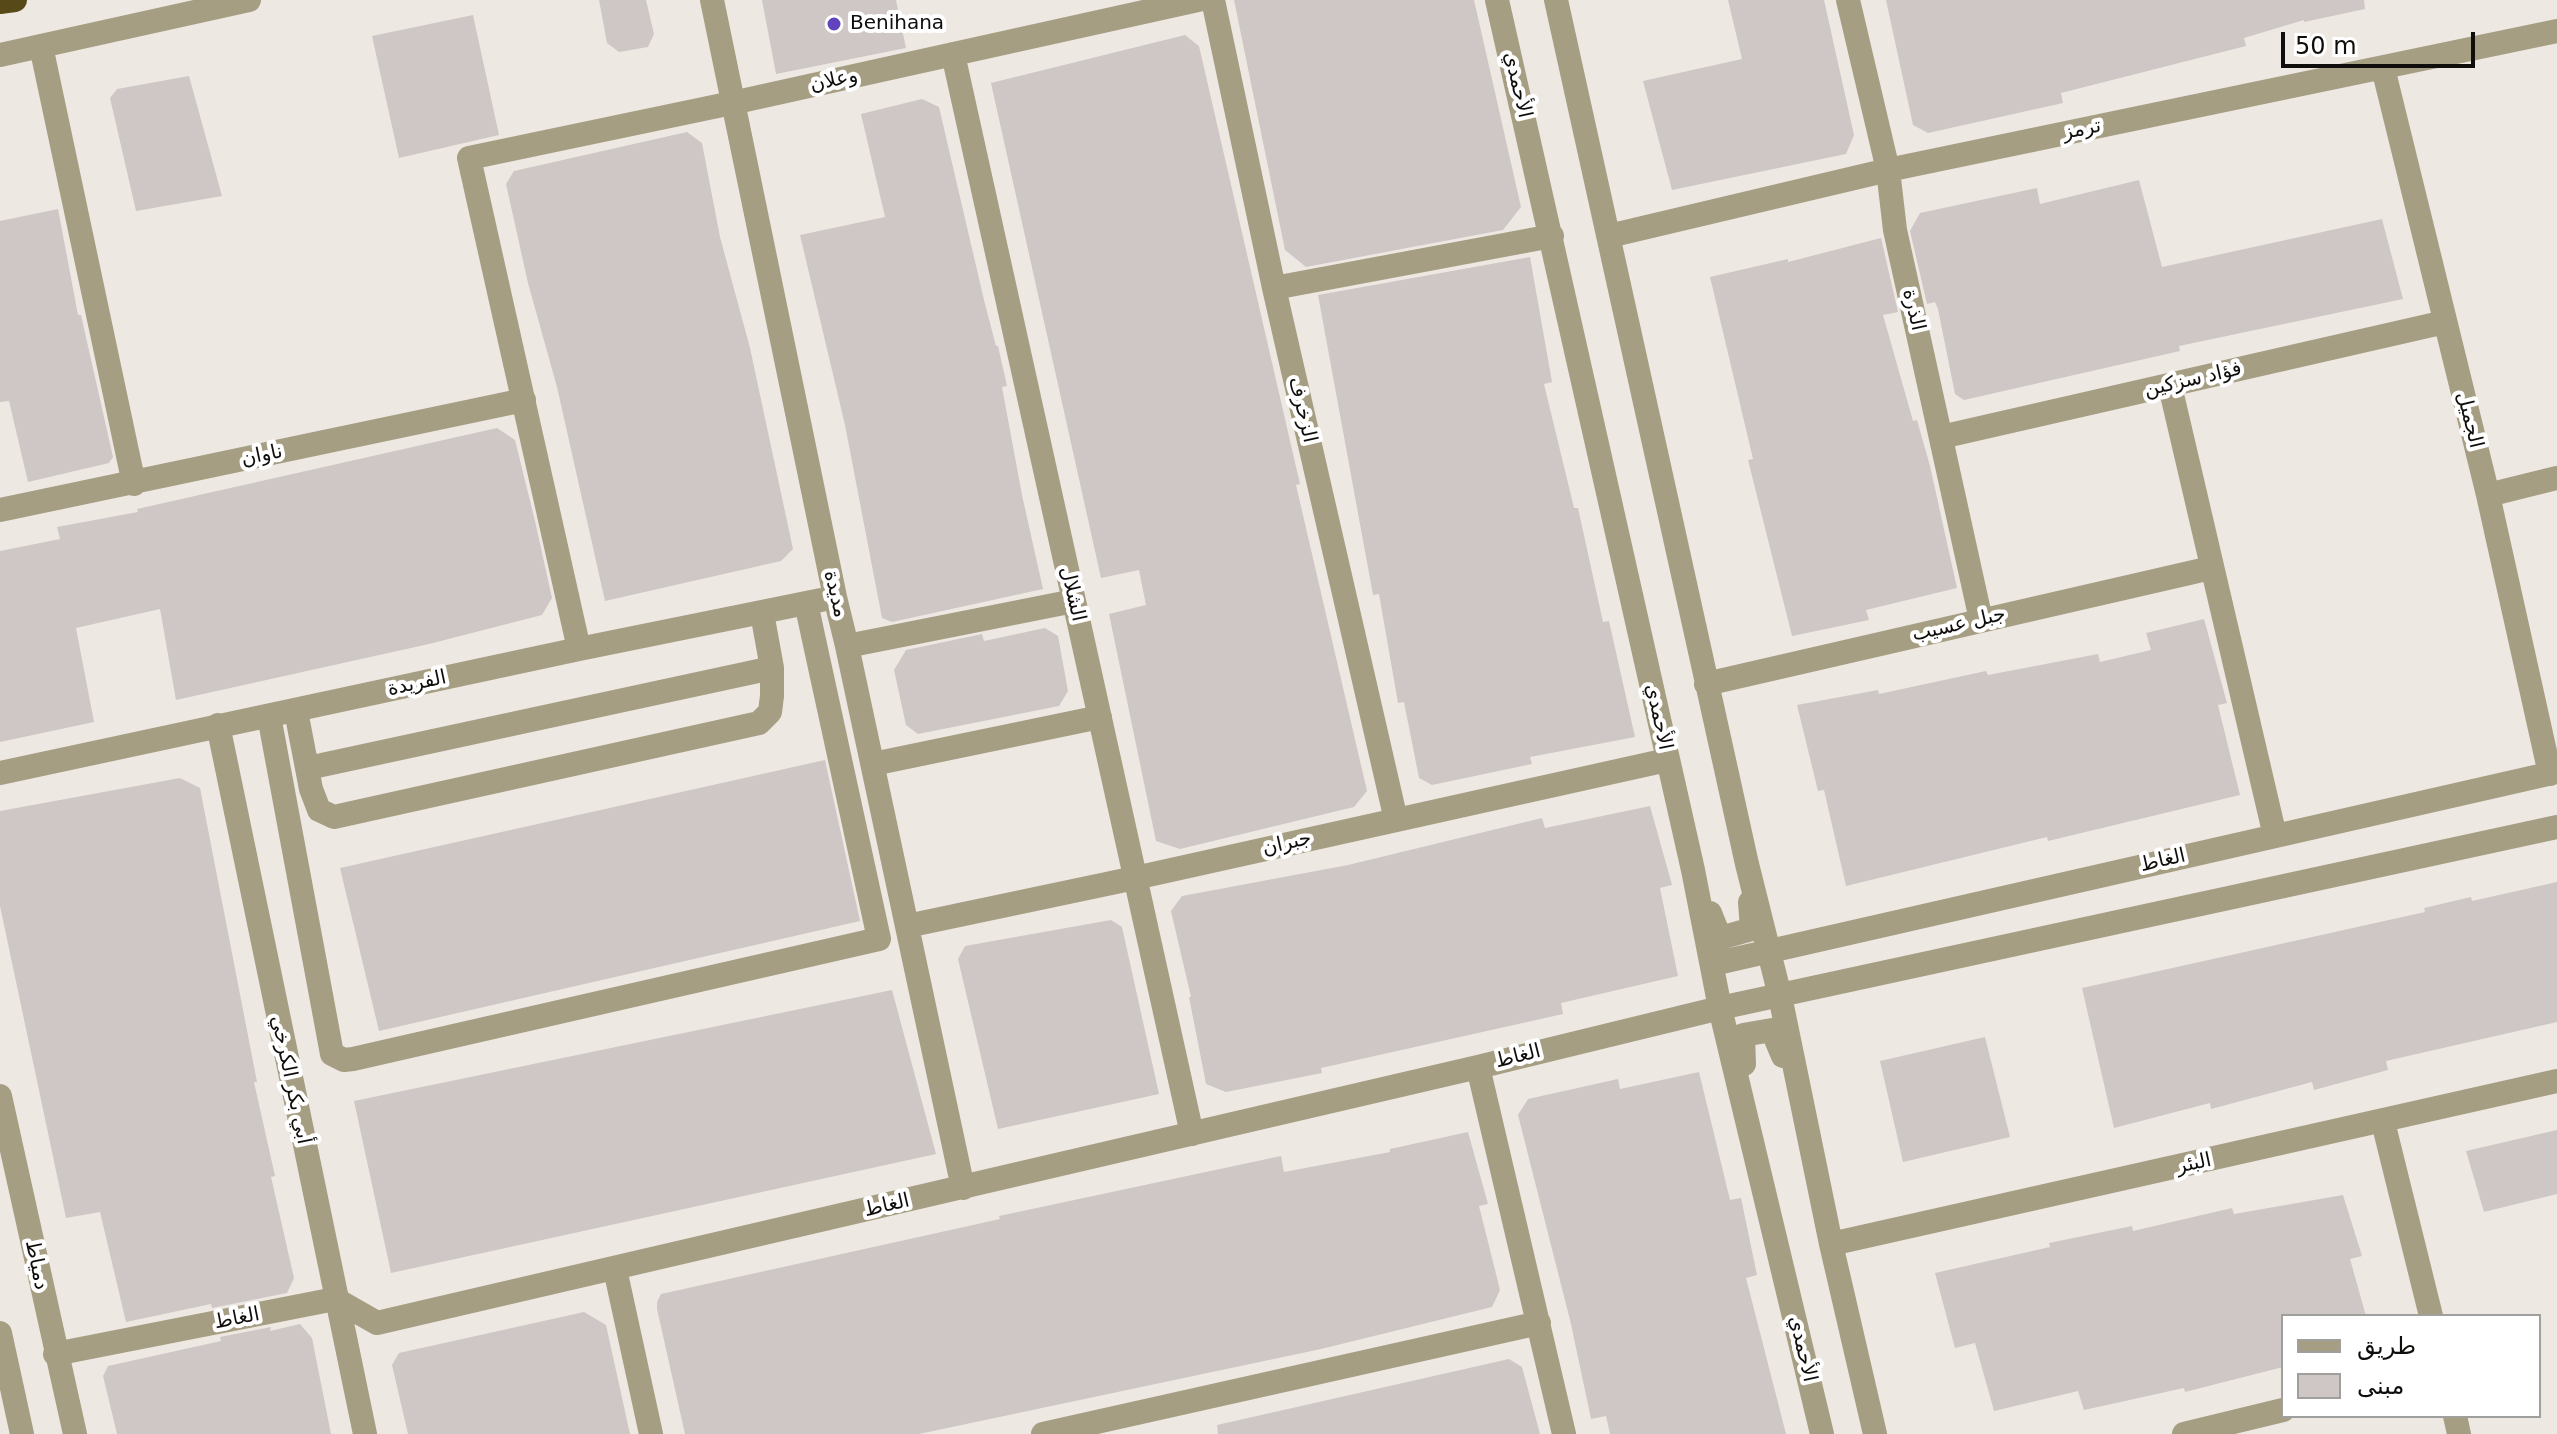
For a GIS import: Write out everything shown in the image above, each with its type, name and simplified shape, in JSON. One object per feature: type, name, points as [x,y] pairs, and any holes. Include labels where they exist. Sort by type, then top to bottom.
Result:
[{"type":"highway","points":[[0,2],[15,0]]},
{"type":"street","points":[[0,55],[249,0]]},
{"type":"street","name":"مديدة","points":[[712,0],[835,597],[963,1188]]},
{"type":"street","name":"وعلان","points":[[524,400],[469,158],[1198,0]]},
{"type":"street","name":"الزخرف","points":[[1213,0],[1274,288],[1396,820]]},
{"type":"street","name":"الأحمدي","points":[[1497,0],[1693,870],[1720,1008],[1822,1434]]},
{"type":"street","points":[[1556,0],[1706,684],[1770,950],[1831,1244],[1875,1434]]},
{"type":"street","name":"الذرة","points":[[1848,0],[1888,170],[1895,230],[1981,620]]},
{"type":"street","name":"ترمز","points":[[1609,236],[1888,170],[2557,31]]},
{"type":"street","points":[[41,46],[134,484]]},
{"type":"street","name":"الشلال","points":[[953,54],[1192,1134]]},
{"type":"street","name":"الجميل","points":[[2383,68],[2553,773]]},
{"type":"street","points":[[1274,288],[1552,236]]},
{"type":"street","name":"فؤاد سزكين","points":[[1941,437],[2445,322]]},
{"type":"street","points":[[2170,386],[2275,836]]},
{"type":"street","points":[[524,400],[579,649]]},
{"type":"street","name":"ناوان","points":[[0,510],[524,400]]},
{"type":"street","points":[[2488,495],[2557,478]]},
{"type":"street","name":"جبل عسيب","points":[[1706,684],[2211,568]]},
{"type":"street","name":"الفريدة","points":[[0,773],[835,597]]},
{"type":"street","points":[[847,646],[1074,601]]},
{"type":"street","points":[[269,716],[332,1054],[344,1060],[353,1059],[879,939],[806,603]]},
{"type":"street","points":[[296,711],[311,789],[319,810],[334,817],[759,723],[770,712],[772,668],[762,613]]},
{"type":"street","points":[[308,768],[772,668]]},
{"type":"street","points":[[873,764],[1100,717]]},
{"type":"street","name":"أبي بكر الكرخي","points":[[218,725],[365,1434]]},
{"type":"street","name":"جبران","points":[[907,926],[1667,760]]},
{"type":"street","name":"الغاط","points":[[1713,964],[2553,773]]},
{"type":"street","points":[[1780,996],[2557,827]]},
{"type":"street","points":[[1693,870],[1720,938],[1752,929],[1747,864]]},
{"type":"street","name":"الغاط","points":[[55,1354],[335,1299],[377,1323],[1780,996]]},
{"type":"street","points":[[1745,1112],[1743,1035],[1772,1030],[1801,1099]]},
{"type":"street","points":[[1478,1067],[1564,1434]]},
{"type":"street","name":"البئر","points":[[1831,1244],[2557,1081]]},
{"type":"street","name":"دمياط","points":[[0,1096],[75,1434]]},
{"type":"street","points":[[2383,1122],[2431,1314]]},
{"type":"street","points":[[615,1269],[651,1434]]},
{"type":"street","points":[[1043,1434],[1539,1323]]},
{"type":"street","points":[[0,1333],[22,1434]]},
{"type":"street","points":[[2184,1434],[2281,1410]]},
{"type":"building","points":[[599,0],[646,0],[654,34],[648,47],[619,52],[607,43]]},
{"type":"building","name":"Benihana","points":[[762,0],[896,0],[906,48],[776,74]]},
{"type":"building","points":[[1234,0],[1474,0],[1521,207],[1503,230],[1306,267],[1285,250]]},
{"type":"building","points":[[1728,0],[1824,0],[1854,135],[1846,154],[1672,190],[1643,81],[1742,59]]},
{"type":"building","points":[[1886,0],[2364,0],[2365,9],[2304,20],[2244,38],[2246,46],[2061,93],[2063,103],[1928,133],[1913,125]]},
{"type":"building","points":[[473,15],[499,135],[399,158],[372,36]]},
{"type":"building","points":[[1185,35],[1199,46],[1367,791],[1354,807],[1180,849],[1156,841],[1109,614],[1146,605],[1139,570],[1101,578],[991,83]]},
{"type":"building","points":[[189,76],[222,196],[136,211],[110,98],[117,89]]},
{"type":"building","points":[[922,99],[939,107],[1007,386],[1002,387],[1043,589],[892,622],[882,618],[845,425],[800,235],[885,217],[861,114]]},
{"type":"building","points":[[687,132],[702,143],[720,237],[750,348],[793,549],[781,561],[605,601],[557,387],[528,283],[506,184],[514,171]]},
{"type":"building","points":[[2139,180],[2162,267],[2382,219],[2403,299],[2179,346],[2180,351],[1964,400],[1955,394],[1938,309],[1935,302],[1927,304],[1910,231],[1920,213],[2037,188],[2040,204]]},
{"type":"building","points":[[58,209],[78,315],[81,315],[113,457],[109,463],[28,482],[9,401],[0,402],[0,221]]},
{"type":"building","points":[[1881,238],[1898,312],[1883,315],[1913,421],[1917,420],[1930,466],[1957,588],[1866,610],[1869,620],[1792,636],[1748,460],[1753,459],[1710,277],[1788,259],[1788,262]]},
{"type":"building","points":[[1530,257],[1552,382],[1544,384],[1574,508],[1578,508],[1603,622],[1609,621],[1635,737],[1530,757],[1532,764],[1432,785],[1419,778],[1404,702],[1398,703],[1379,594],[1373,595],[1318,295]]},
{"type":"building","points":[[497,428],[515,440],[535,521],[552,598],[542,615],[429,644],[176,700],[160,609],[76,628],[94,722],[0,742],[0,551],[60,539],[57,527],[138,512],[137,509]]},
{"type":"building","points":[[2204,619],[2227,703],[2218,705],[2240,795],[2048,841],[2047,837],[1846,886],[1824,790],[1818,791],[1797,705],[1878,690],[1879,694],[1986,671],[1988,675],[2098,654],[2100,662],[2151,650],[2146,633]]},
{"type":"building","points":[[1045,628],[1058,636],[1068,691],[1059,706],[918,734],[906,725],[894,670],[906,650],[982,634],[984,641]]},
{"type":"building","points":[[825,760],[860,921],[379,1031],[340,868]]},
{"type":"building","points":[[180,778],[200,788],[257,1082],[254,1082],[275,1176],[271,1177],[294,1278],[287,1293],[212,1308],[211,1304],[126,1322],[100,1212],[66,1218],[0,906],[0,811]]},
{"type":"building","points":[[1650,806],[1672,885],[1660,888],[1678,976],[1561,1003],[1563,1014],[1321,1068],[1322,1073],[1226,1092],[1206,1084],[1191,997],[1171,911],[1182,896],[1348,865],[1542,818],[1545,828]]},
{"type":"building","points":[[2557,882],[2557,1022],[2386,1061],[2388,1070],[2314,1090],[2312,1082],[2211,1109],[2210,1103],[2114,1128],[2082,988],[2425,912],[2424,908],[2471,897],[2472,901]]},
{"type":"building","points":[[1111,920],[1122,927],[1159,1094],[998,1129],[958,959],[965,946]]},
{"type":"building","points":[[892,990],[936,1154],[391,1273],[354,1101]]},
{"type":"building","points":[[1985,1037],[2010,1137],[1903,1162],[1880,1061]]},
{"type":"building","points":[[1699,1072],[1730,1200],[1741,1198],[1757,1275],[1746,1278],[1786,1434],[1610,1434],[1606,1416],[1591,1419],[1571,1324],[1518,1115],[1528,1099],[1618,1079],[1620,1089]]},
{"type":"building","points":[[2557,1130],[2557,1194],[2484,1212],[2466,1151]]},
{"type":"building","points":[[1468,1132],[1488,1204],[1479,1206],[1500,1290],[1492,1307],[1321,1349],[919,1434],[685,1434],[657,1309],[661,1294],[1000,1219],[999,1216],[1281,1156],[1284,1172],[1390,1152],[1390,1149]]},
{"type":"building","points":[[2343,1195],[2362,1256],[2350,1259],[2365,1314],[2281,1314],[2281,1368],[2185,1392],[2184,1388],[2084,1410],[2078,1391],[1994,1411],[1975,1343],[1955,1348],[1935,1273],[2050,1247],[2049,1243],[2132,1226],[2133,1231],[2232,1208],[2234,1214]]},
{"type":"building","points":[[584,1312],[606,1325],[630,1434],[408,1434],[392,1365],[399,1353]]},
{"type":"building","points":[[300,1324],[312,1338],[331,1434],[117,1434],[103,1376],[108,1366],[221,1341],[220,1337]]},
{"type":"building","points":[[1509,1359],[1522,1367],[1540,1434],[1218,1434],[1217,1425]]},
{"type":"place","name":"Benihana","points":[[834,24]]}]
